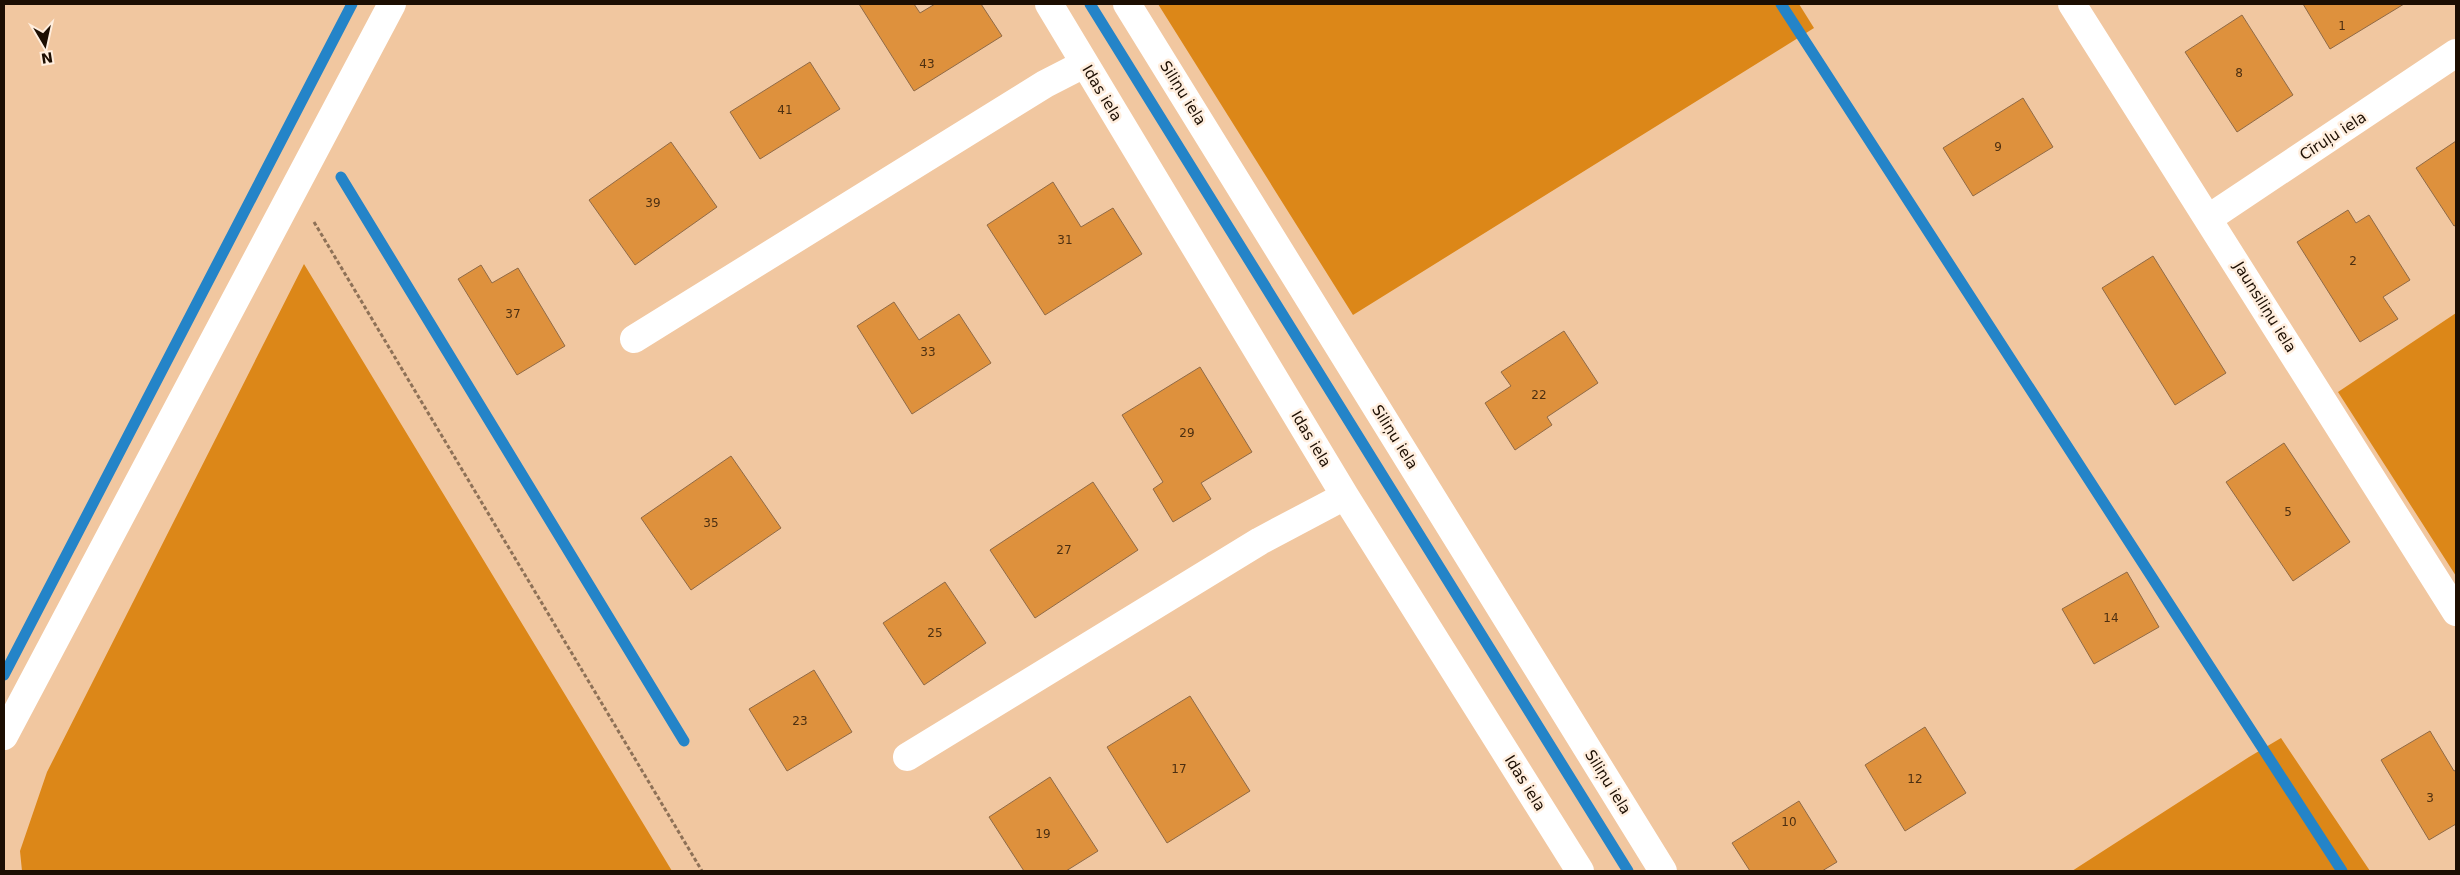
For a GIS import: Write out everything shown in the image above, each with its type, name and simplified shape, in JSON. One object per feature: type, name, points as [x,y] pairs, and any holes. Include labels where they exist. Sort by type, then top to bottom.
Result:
[{"type":"street","points":[[4,736],[392,4]]},
{"type":"street","name":"Idas iela","points":[[1048,4],[1346,496],[1580,871]]},
{"type":"street","name":"Siliņu iela","points":[[1127,4],[1663,871]]},
{"type":"street","name":"Jaunsiliņu iela","points":[[2072,4],[2209,218],[2456,612]]},
{"type":"street","name":"Cīruļu iela","points":[[2209,218],[2456,53]]},
{"type":"street","points":[[634,340],[1045,84],[1084,64]]},
{"type":"street","points":[[907,757],[1260,541],[1346,496]]},
{"type":"path","points":[[294,188],[702,871]]},
{"type":"shaded area","points":[[1158,4],[1799,4],[1814,28],[1353,315]]},
{"type":"shaded area","points":[[304,264],[672,871],[22,871],[20,851],[47,772]]},
{"type":"shaded area","points":[[2456,313],[2456,576],[2338,392]]},
{"type":"shaded area","points":[[2281,738],[2370,871],[2072,871],[2249,757]]},
{"type":"building","points":[[859,4],[914,4],[920,13],[935,4],[981,4],[1002,36],[914,91]]},
{"type":"building","points":[[2303,4],[2404,4],[2330,49]]},
{"type":"building","points":[[2242,15],[2293,95],[2237,132],[2185,52]]},
{"type":"building","points":[[810,62],[840,109],[760,159],[730,112]]},
{"type":"building","points":[[2023,98],[2053,147],[1973,196],[1943,148]]},
{"type":"building","points":[[2456,141],[2456,225],[2454,226],[2416,168]]},
{"type":"building","points":[[671,142],[717,207],[635,265],[589,200]]},
{"type":"building","points":[[1053,182],[1081,227],[1113,208],[1142,254],[1045,315],[987,225]]},
{"type":"building","points":[[2348,210],[2356,223],[2369,215],[2410,280],[2383,297],[2398,319],[2360,342],[2297,242]]},
{"type":"building","points":[[2153,256],[2226,373],[2175,405],[2102,288]]},
{"type":"building","points":[[481,265],[492,283],[518,268],[565,346],[517,375],[458,279]]},
{"type":"building","points":[[894,302],[919,340],[959,314],[991,363],[912,414],[857,326]]},
{"type":"building","points":[[1564,331],[1598,383],[1547,417],[1552,425],[1515,450],[1485,403],[1511,386],[1501,372]]},
{"type":"building","points":[[1200,367],[1252,452],[1201,483],[1211,499],[1173,522],[1153,489],[1163,482],[1122,415]]},
{"type":"building","points":[[2284,443],[2350,542],[2293,581],[2226,482]]},
{"type":"building","points":[[731,456],[781,528],[691,590],[641,518]]},
{"type":"building","points":[[1093,482],[1138,550],[1035,618],[990,550]]},
{"type":"building","points":[[2127,572],[2159,627],[2094,664],[2062,609]]},
{"type":"building","points":[[945,582],[986,643],[924,685],[883,623]]},
{"type":"building","points":[[814,670],[852,732],[787,771],[749,709]]},
{"type":"building","points":[[1190,696],[1250,791],[1167,843],[1107,747]]},
{"type":"building","points":[[1925,727],[1966,793],[1905,831],[1865,765]]},
{"type":"building","points":[[2430,731],[2454,771],[2456,770],[2456,824],[2429,840],[2381,760]]},
{"type":"building","points":[[1050,777],[1098,851],[1066,871],[1024,871],[989,817]]},
{"type":"building","points":[[1799,801],[1837,862],[1822,871],[1750,871],[1732,843]]},
{"type":"waterway","points":[[4,675],[352,4]]},
{"type":"waterway","points":[[1090,4],[1628,871]]},
{"type":"waterway","points":[[1781,4],[2342,871]]},
{"type":"waterway","points":[[341,177],[684,741]]}]
